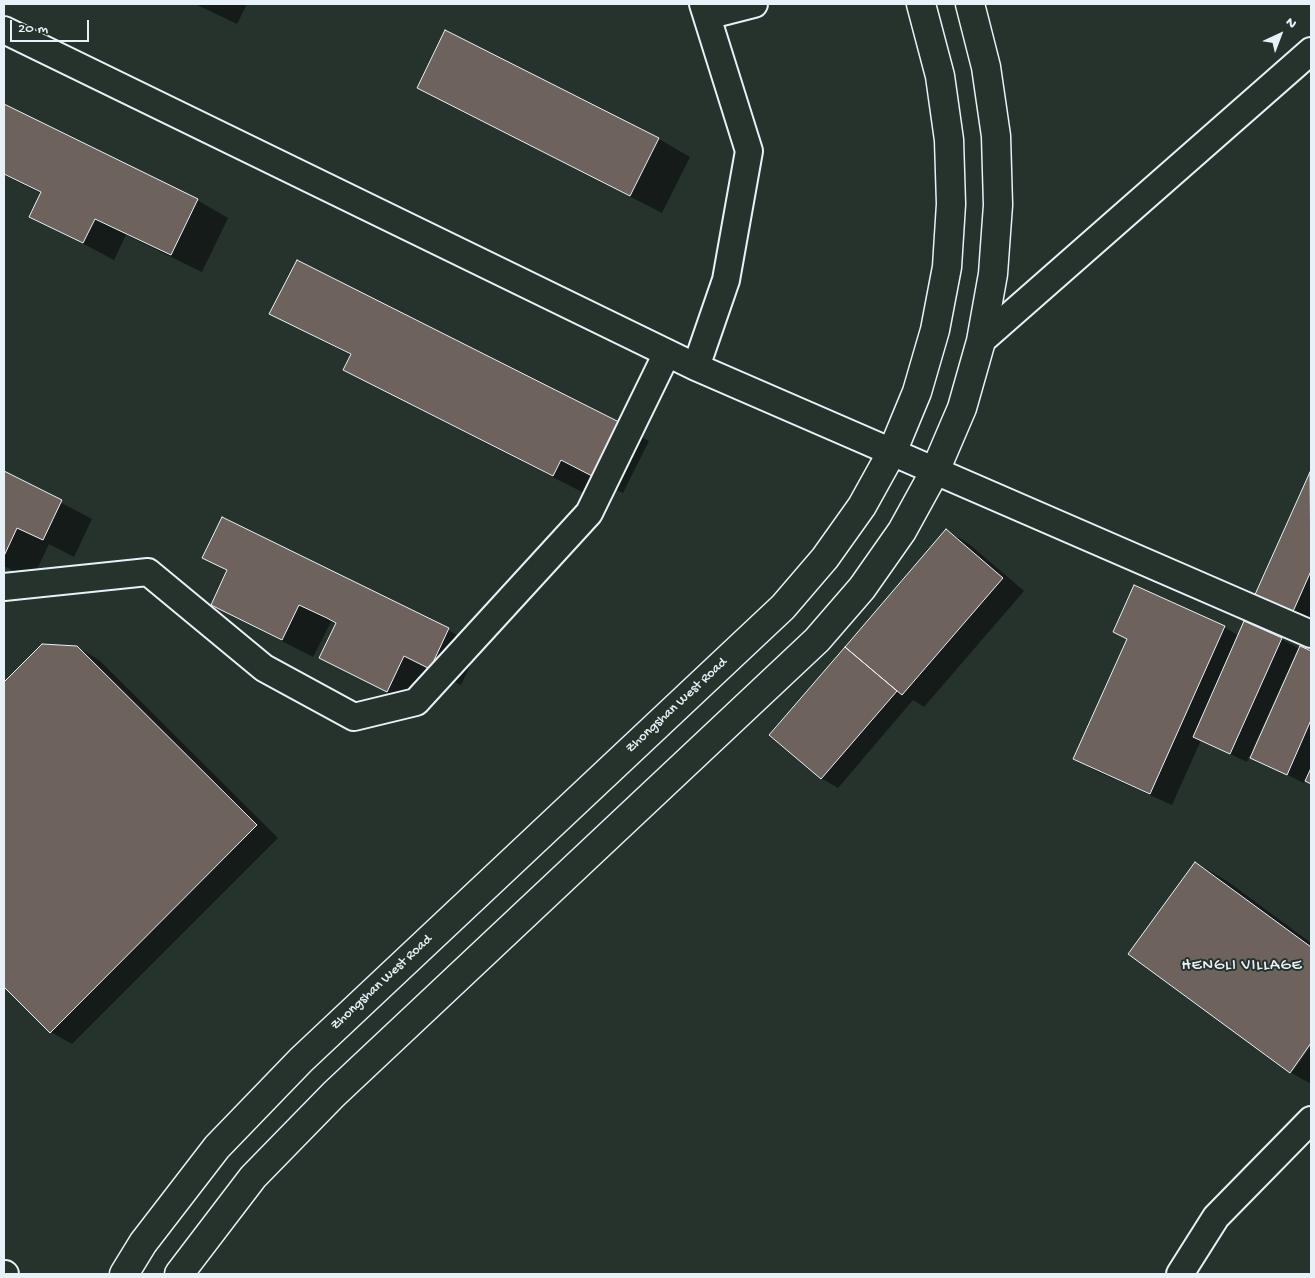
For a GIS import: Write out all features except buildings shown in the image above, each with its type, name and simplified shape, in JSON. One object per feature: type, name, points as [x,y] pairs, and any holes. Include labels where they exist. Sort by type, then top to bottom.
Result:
[{"type":"main road","name":"Zhongshan West Road","points":[[124,1274],[143,1243],[217,1147],[301,1060],[784,607],[825,558],[862,506],[892,450],[917,392],[935,330],[947,267],[951,204],[949,140],[941,85],[921,4]]},
{"type":"main road","points":[[179,1274],[253,1177],[334,1094],[817,640],[862,588],[902,531],[935,470],[962,408],[981,341],[993,274],[998,204],[995,126],[986,67],[970,4]]},
{"type":"street","points":[[696,367],[726,280],[749,152],[705,10],[754,4]]},
{"type":"street","points":[[4,30],[696,367],[892,450],[1311,634]]},
{"type":"street","points":[[981,341],[1311,51]]},
{"type":"street","points":[[4,587],[148,572],[264,668],[354,718],[416,702],[589,513],[667,353]]},
{"type":"street","points":[[1180,1274],[1216,1217],[1311,1120]]},
{"type":"district","name":"HENGLI VILLAGE","points":[[1242,967]]}]
